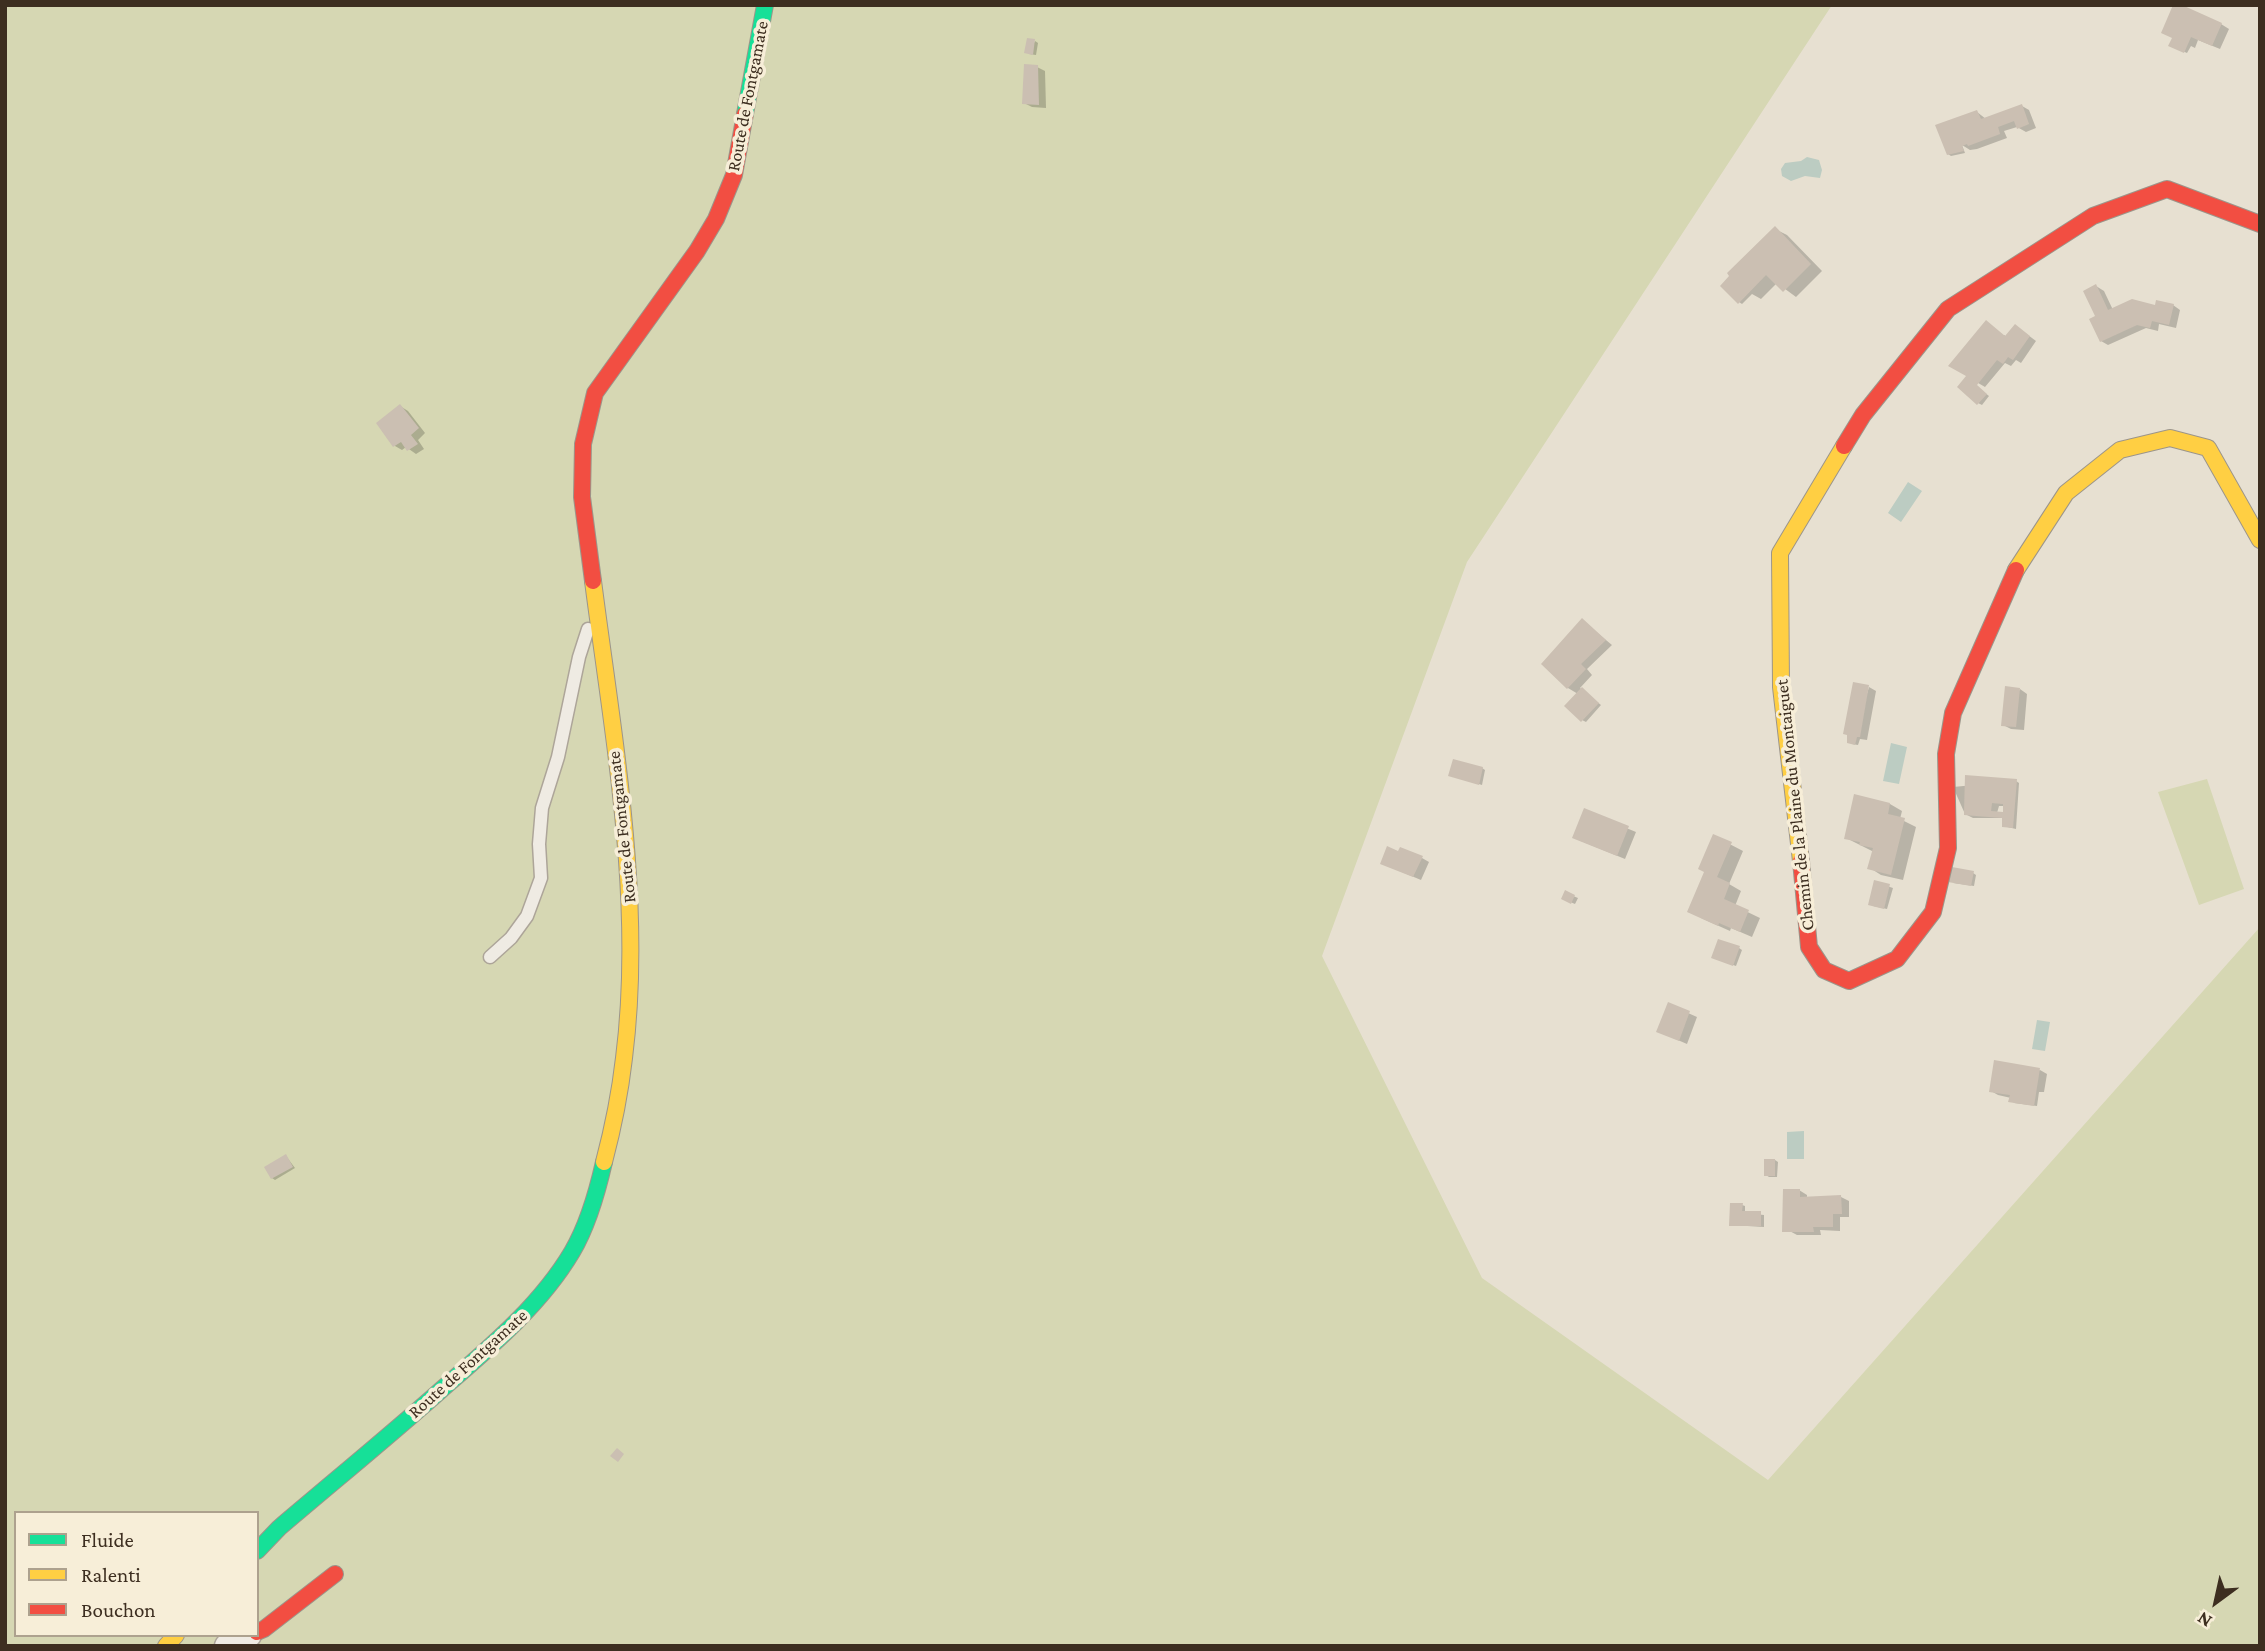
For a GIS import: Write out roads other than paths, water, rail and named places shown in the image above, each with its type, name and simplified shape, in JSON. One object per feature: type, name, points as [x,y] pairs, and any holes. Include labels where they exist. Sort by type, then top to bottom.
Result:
[{"type":"street","name":"Route de Fontgamate","points":[[259,1549],[279,1528],[491,1348],[535,1304],[569,1257],[593,1204],[610,1145],[621,1084],[631,958],[630,892],[624,826],[582,497],[583,444],[595,393],[697,251],[716,219],[734,174],[765,5]]},
{"type":"street","name":"Chemin de la Plaine du Montaiguet","points":[[2260,224],[2166,189],[2093,216],[1948,309],[1863,415],[1780,553],[1781,687],[1798,823],[1809,947],[1824,970],[1849,981],[1897,960],[1933,912],[1948,848],[1946,754],[1953,713],[2019,564],[2066,493],[2120,450],[2170,438],[2208,448],[2260,540]]},
{"type":"street","points":[[259,1631],[335,1574]]},
{"type":"street","points":[[227,1646],[245,1637]]},
{"type":"lane","points":[[490,957],[511,938],[527,916],[541,878],[539,844],[542,808],[558,757],[579,657],[596,602]]}]
